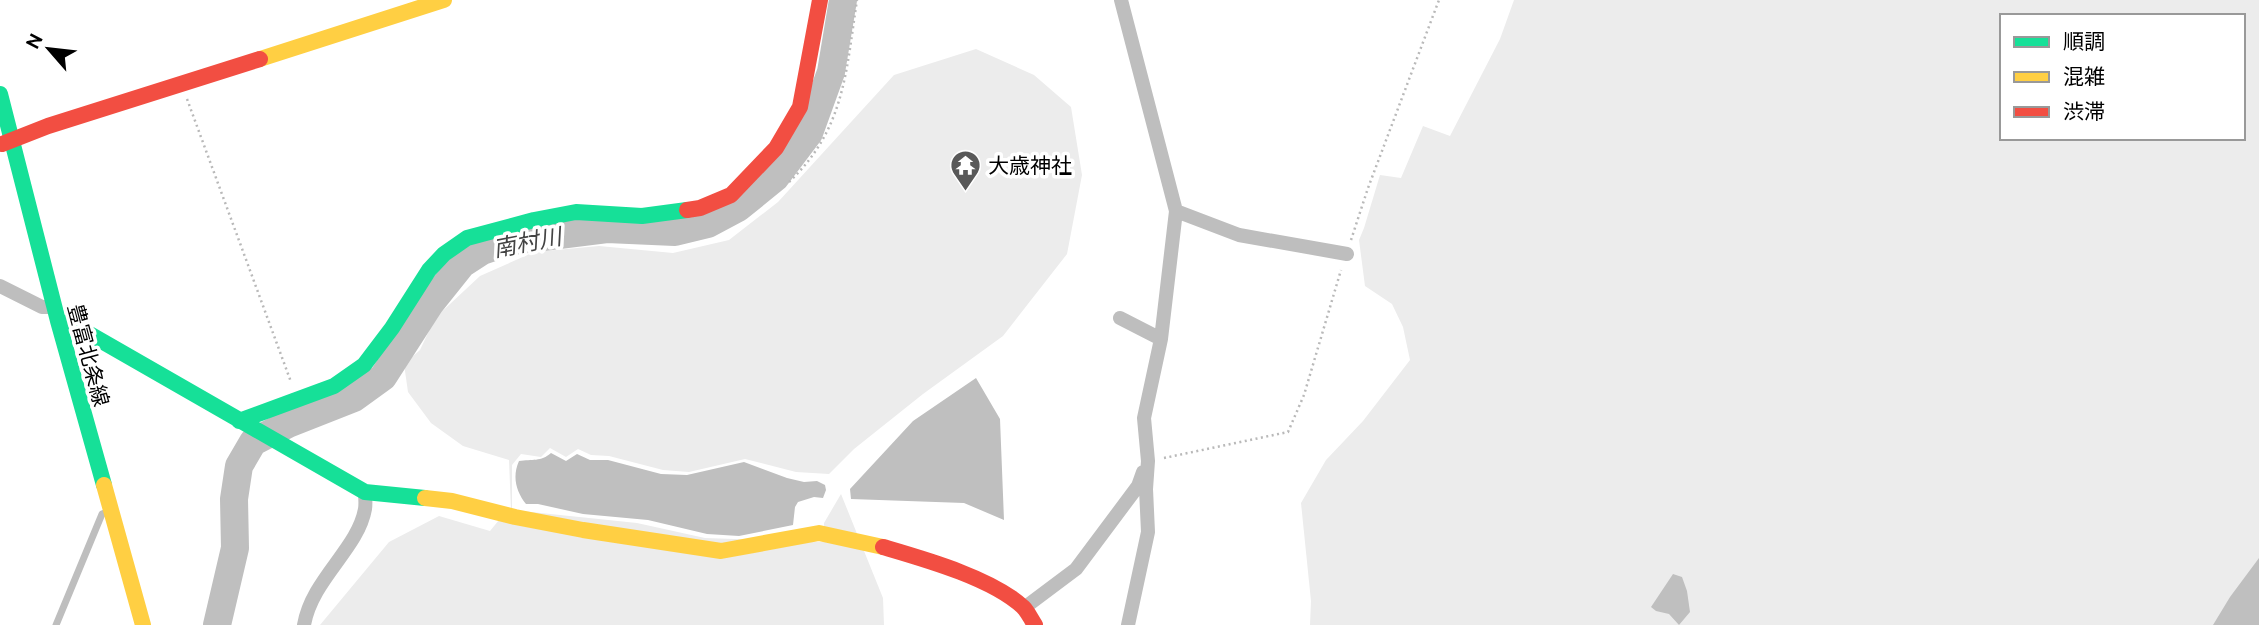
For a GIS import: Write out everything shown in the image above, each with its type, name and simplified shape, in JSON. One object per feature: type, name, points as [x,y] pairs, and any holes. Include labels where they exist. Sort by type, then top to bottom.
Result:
[{"type":"street","points":[[6,142],[48,125],[444,0]]},
{"type":"street","points":[[239,421],[334,386],[364,365],[429,270],[444,254],[467,238],[576,212],[642,216],[700,208],[730,195],[776,148],[800,107],[820,0]]},
{"type":"street","points":[[1121,0],[1176,211],[1161,339],[1144,418],[1148,533],[1128,625]]},
{"type":"street","name":"豊富北条線","points":[[0,94],[6,142],[144,625]]},
{"type":"street","points":[[1176,211],[1239,235],[1347,254]]},
{"type":"street","points":[[0,286],[56,314],[365,492],[452,501],[583,530],[721,551],[819,533],[878,545],[974,578],[1024,608],[1035,625]]},
{"type":"street","points":[[1120,318],[1161,339]]},
{"type":"street","points":[[1024,608],[1076,569],[1138,486],[1147,461]]},
{"type":"street","points":[[304,625],[306,610],[320,585],[358,530],[365,509],[365,492]]},
{"type":"lane","points":[[56,625],[102,514],[111,510]]},
{"type":"path","points":[[789,182],[806,166],[827,134],[838,109],[845,84],[857,0]]},
{"type":"path","points":[[1147,461],[1288,432],[1304,395],[1368,188],[1439,0]]},
{"type":"path","points":[[181,85],[297,398]]},
{"type":"shaded area","points":[[1514,0],[2259,0],[2259,625],[1310,625],[1311,601],[1301,503],[1326,460],[1363,421],[1410,360],[1403,327],[1392,304],[1365,286],[1359,240],[1380,175],[1401,178],[1423,126],[1450,136],[1500,39]]},
{"type":"shaded area","points":[[976,49],[1034,75],[1071,107],[1082,175],[1067,254],[1003,336],[923,394],[854,449],[829,474],[796,472],[745,459],[689,472],[663,470],[609,456],[591,455],[578,449],[566,457],[550,448],[541,457],[521,454],[512,465],[512,510],[637,523],[705,538],[824,542],[824,523],[841,494],[883,598],[884,625],[320,625],[389,542],[439,516],[490,531],[511,510],[509,460],[463,446],[431,423],[408,392],[404,364],[420,350],[435,318],[480,276],[534,252],[599,246],[673,253],[729,240],[778,202],[894,75]]},
{"type":"shaded area","points":[[976,378],[1000,419],[1004,520],[964,503],[851,499],[850,489],[913,421]]},
{"type":"shaded area","points":[[551,453],[566,461],[577,454],[590,460],[608,460],[661,474],[687,475],[744,462],[787,478],[804,482],[817,481],[825,485],[826,490],[823,498],[814,497],[798,502],[793,525],[739,536],[707,534],[648,520],[583,514],[526,504],[516,484],[519,461],[540,459]]},
{"type":"shaded area","points":[[2259,558],[2259,625],[2213,625],[2230,597]]},
{"type":"shaded area","points":[[1673,574],[1682,577],[1690,612],[1679,625],[1669,614],[1651,607]]},
{"type":"waterway","name":"南村川","points":[[217,625],[235,548],[234,499],[239,466],[253,442],[288,424],[354,398],[383,377],[430,304],[462,264],[482,251],[511,241],[607,229],[675,232],[708,224],[738,208],[775,178],[809,133],[831,72],[843,0]]},
{"type":"traffic: fast","points":[[0,94],[58,321],[104,485]]},
{"type":"traffic: fast","points":[[239,421],[334,386],[364,365],[392,328],[429,270],[444,254],[467,238],[576,212],[642,216],[687,210]]},
{"type":"traffic: fast","points":[[58,321],[79,328],[365,492],[425,498]]},
{"type":"traffic: slow","points":[[260,59],[444,0]]},
{"type":"traffic: slow","points":[[104,485],[143,625]]},
{"type":"traffic: slow","points":[[425,498],[452,501],[583,530],[721,551],[819,533],[883,547]]},
{"type":"traffic: jam","points":[[687,210],[700,208],[731,195],[776,148],[800,107],[820,0]]},
{"type":"traffic: jam","points":[[2,144],[48,126],[260,59]]},
{"type":"traffic: jam","points":[[883,547],[957,571],[994,587],[1023,607],[1035,625]]},
{"type":"place","name":"大歳神社","points":[[965,192]]}]
